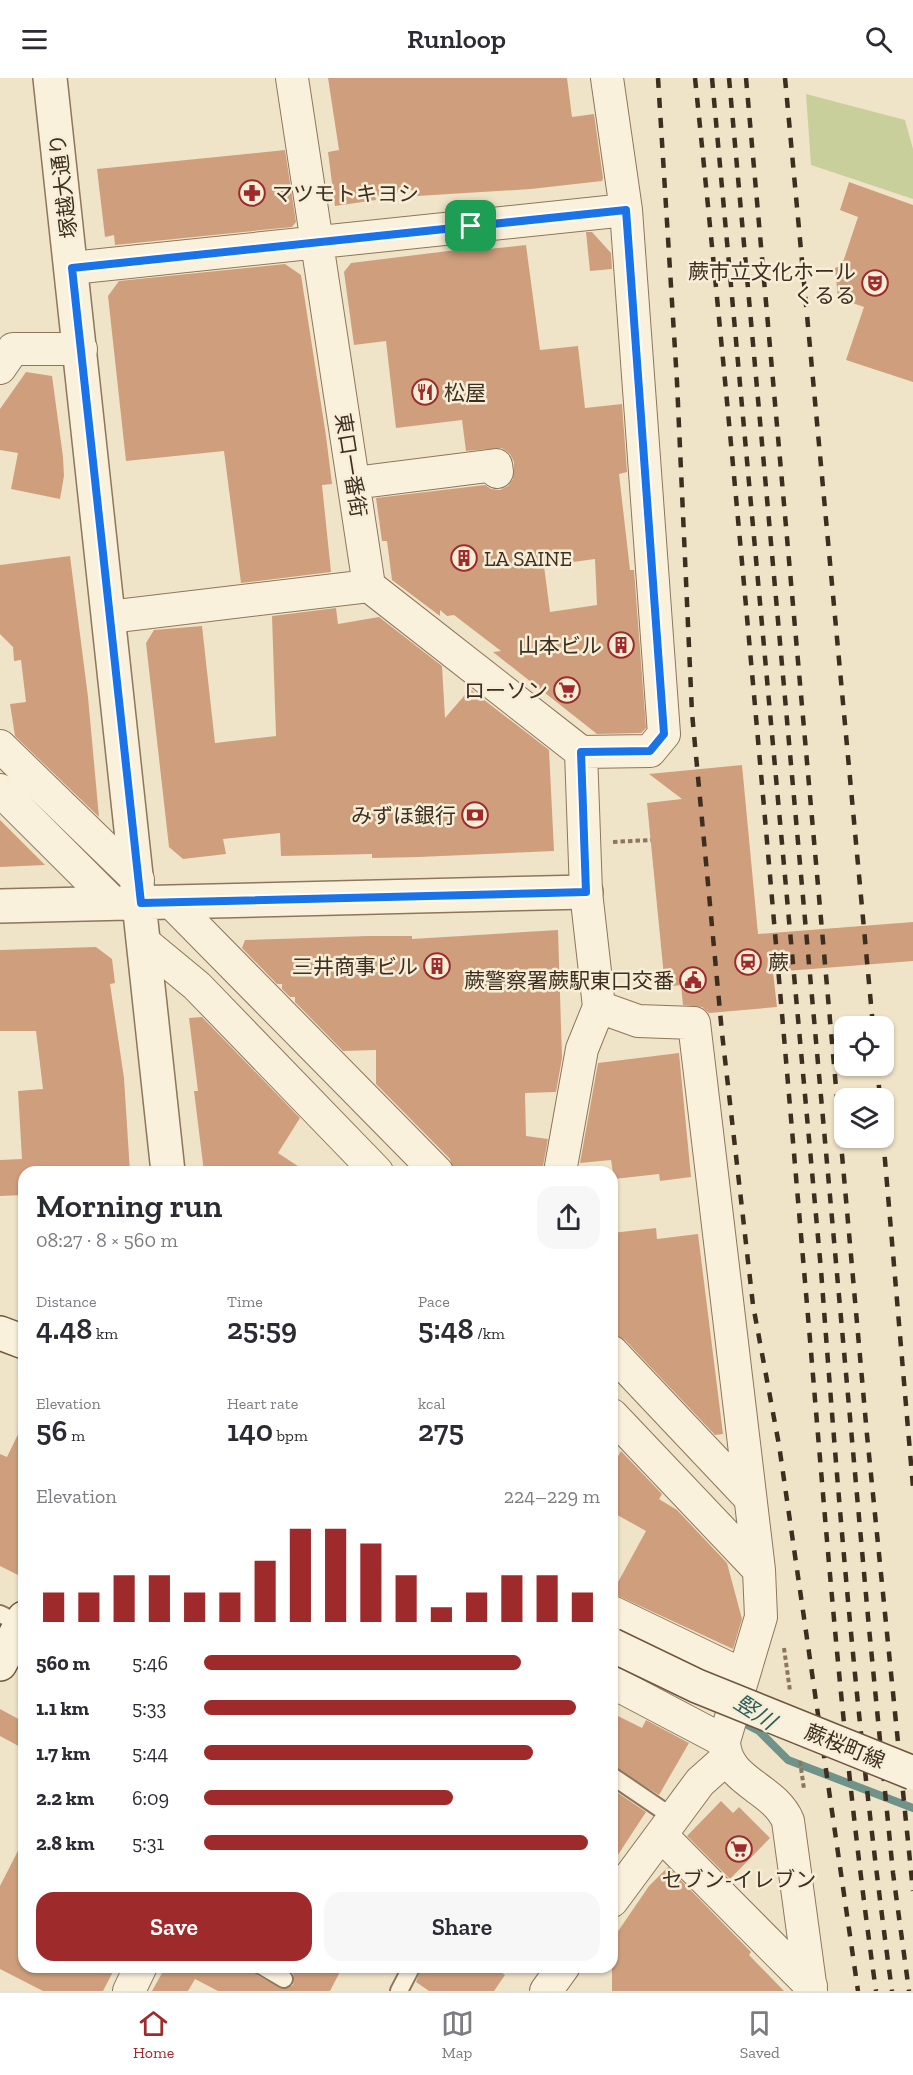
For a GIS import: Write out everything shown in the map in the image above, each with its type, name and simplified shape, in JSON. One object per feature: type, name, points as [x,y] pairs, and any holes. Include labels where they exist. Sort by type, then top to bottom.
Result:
[{"type":"street","name":"塚越大通り","points":[[50,78],[141,897],[167,1166]]},
{"type":"street","name":"東口一番街","points":[[292,78],[369,586]]},
{"type":"street","points":[[109,617],[369,586],[581,752],[650,751],[664,734],[626,210],[608,78]]},
{"type":"street","points":[[72,268],[626,210]]},
{"type":"street","points":[[4,351],[81,349]]},
{"type":"street","points":[[354,483],[496,465],[497,471]]},
{"type":"street","points":[[0,746],[141,897],[431,1166]]},
{"type":"street","points":[[561,1166],[582,1049],[599,1007],[586,892],[581,752]]},
{"type":"street","points":[[0,790],[141,897]]},
{"type":"street","points":[[0,906],[141,897],[586,892]]},
{"type":"street","points":[[145,943],[197,986],[372,1166]]},
{"type":"street","points":[[599,1007],[638,1021],[694,1023],[748,1496],[759,1570],[761,1617],[742,1675],[725,1749],[667,1827],[618,1885]]},
{"type":"street","points":[[0,1333],[18,1340]]},
{"type":"street","points":[[618,1358],[748,1496]]},
{"type":"street","points":[[618,1421],[759,1570]]},
{"type":"street","points":[[618,1615],[742,1675]]},
{"type":"street","points":[[0,1664],[15,1619]]},
{"type":"street","name":"蕨桜町線","points":[[618,1648],[697,1686],[913,1773]]},
{"type":"street","points":[[618,1686],[725,1749],[738,1774],[777,1803],[788,1821],[811,1989]]},
{"type":"street","points":[[667,1827],[811,1989]]},
{"type":"street","points":[[129,1991],[138,1973]]},
{"type":"street","points":[[546,1991],[559,1973]]},
{"type":"lane","points":[[618,1782],[667,1827]]},
{"type":"lane","points":[[274,1973],[285,1979]]},
{"type":"lane","points":[[399,1991],[408,1973]]},
{"type":"path","points":[[585,842],[651,840]]},
{"type":"green space","points":[[806,94],[905,120],[913,149],[913,199],[811,165]]},
{"type":"building","points":[[328,78],[567,78],[572,117],[594,114],[602,181],[531,189],[417,196],[412,190],[375,196],[376,200],[335,206],[328,152],[339,150]]},
{"type":"building","points":[[285,150],[296,222],[292,227],[115,245],[114,235],[105,237],[97,169]]},
{"type":"building","name":"蕨市立文化ホール くるる","points":[[849,182],[913,205],[913,382],[846,360],[864,307],[838,298],[835,268],[842,265],[858,217],[840,210]]},
{"type":"building","points":[[586,232],[592,232],[611,253],[612,269],[590,271]]},
{"type":"building","points":[[526,245],[540,350],[578,346],[585,408],[622,404],[627,472],[619,474],[630,570],[634,570],[646,728],[641,733],[597,734],[493,652],[501,651],[454,615],[447,616],[440,610],[440,616],[392,580],[387,541],[382,541],[376,498],[485,485],[491,489],[500,490],[508,486],[513,479],[514,462],[510,454],[502,448],[466,451],[462,420],[396,428],[386,341],[354,345],[344,272],[351,263],[489,246],[489,249]],"holes":[[[595,559],[597,605],[550,612],[544,566]]]},
{"type":"building","points":[[285,264],[301,275],[326,436],[332,484],[322,485],[331,572],[241,583],[224,451],[126,461],[108,296],[119,281]]},
{"type":"building","points":[[26,372],[52,376],[63,457],[64,476],[60,499],[11,489],[18,453],[0,450],[0,409]]},
{"type":"building","points":[[70,556],[88,697],[99,817],[15,736],[10,704],[26,702],[21,660],[14,661],[13,647],[0,634],[0,565]]},
{"type":"building","points":[[336,608],[338,624],[379,617],[442,666],[445,718],[470,689],[549,750],[554,851],[372,858],[372,854],[281,856],[280,833],[223,839],[226,854],[183,859],[169,847],[146,643],[154,630],[202,626],[215,743],[276,736],[272,616]]},
{"type":"building","points":[[742,765],[758,934],[913,922],[913,961],[773,972],[777,1007],[709,1013],[702,1007],[683,1005],[681,985],[665,987],[647,803],[682,799],[649,774]]},
{"type":"building","points":[[0,820],[45,865],[0,867]]},
{"type":"building","points":[[558,930],[562,1058],[556,1092],[525,1093],[526,1136],[548,1139],[543,1166],[452,1166],[450,1159],[376,1084],[376,1050],[343,1051],[295,1002],[295,997],[290,997],[282,989],[282,984],[277,984],[242,948],[245,940],[368,936],[412,936],[412,939]]},
{"type":"building","points":[[96,947],[112,959],[115,983],[110,984],[124,1078],[130,1166],[18,1166],[18,1195],[0,1196],[0,1160],[22,1159],[18,1091],[43,1089],[36,1031],[0,1031],[0,950]]},
{"type":"building","points":[[202,1017],[300,1118],[278,1153],[298,1166],[203,1166],[194,1091],[198,1091],[189,1018]]},
{"type":"building","points":[[679,1053],[691,1177],[660,1181],[659,1174],[618,1179],[618,1166],[612,1166],[611,1160],[580,1163],[598,1063]]},
{"type":"building","points":[[656,1228],[657,1239],[698,1234],[723,1434],[715,1435],[625,1340],[618,1337],[618,1232]]},
{"type":"building","points":[[18,1434],[18,1575],[0,1566],[0,1454],[7,1457]]},
{"type":"building","points":[[621,1451],[662,1494],[659,1499],[677,1510],[727,1563],[742,1619],[733,1649],[618,1596],[618,1582],[646,1531],[618,1515],[618,1456]]},
{"type":"building","points":[[0,1709],[18,1719],[18,1746],[0,1736]]},
{"type":"building","points":[[618,1716],[642,1728],[646,1720],[689,1743],[659,1795],[618,1770]]},
{"type":"building","points":[[618,1793],[646,1812],[618,1855]]},
{"type":"building","points":[[721,1801],[733,1813],[739,1807],[770,1838],[730,1879],[687,1836]]},
{"type":"building","points":[[18,1851],[18,1973],[112,1973],[103,1991],[43,1991],[0,1969],[0,1886]]},
{"type":"building","points":[[668,1867],[751,1952],[749,1955],[784,1991],[612,1991],[612,1973],[618,1973],[618,1931],[649,1886]]},
{"type":"building","points":[[162,1973],[256,1973],[284,1989],[293,1985],[293,1973],[339,1973],[330,1991],[218,1991],[195,1979],[188,1991],[152,1991]]},
{"type":"building","points":[[419,1973],[502,1973],[505,1975],[494,1991],[429,1991],[416,1982]]},
{"type":"waterway","name":"竪川","points":[[736,1719],[759,1731],[788,1760],[913,1808]]},
{"type":"railway","points":[[658,78],[677,382],[692,713],[722,1033],[753,1305],[779,1445],[858,1991]]},
{"type":"railway","points":[[695,78],[752,674],[835,1631],[853,1811],[876,1991]]},
{"type":"railway","points":[[712,78],[821,1270],[851,1631],[892,1991]]},
{"type":"railway","points":[[729,78],[869,1628],[893,1873],[909,1991]]},
{"type":"railway","points":[[746,78],[867,1435],[913,1891]]},
{"type":"railway","points":[[785,78],[872,1016]]},
{"type":"railway","points":[[878,1076],[879,1088]]},
{"type":"railway","points":[[884,1148],[913,1487]]},
{"type":"place","name":"マツモトキヨシ","points":[[252,193]]},
{"type":"place","name":"蕨市立文化ホール くるる","points":[[875,283]]},
{"type":"place","name":"松屋","points":[[425,392]]},
{"type":"place","name":"LA SAINE","points":[[464,558]]},
{"type":"place","name":"山本ビル","points":[[621,645]]},
{"type":"place","name":"ローソン","points":[[567,690]]},
{"type":"place","name":"みずほ銀行","points":[[475,815]]},
{"type":"place","name":"蕨","points":[[748,962]]},
{"type":"place","name":"三井商事ビル","points":[[437,966]]},
{"type":"place","name":"蕨警察署蕨駅東口交番","points":[[693,980]]},
{"type":"place","name":"セブン-イレブン","points":[[739,1849]]},
{"type":"route","points":[[626,210],[664,734],[650,751],[581,752],[586,892],[141,903],[72,268],[471,226],[626,210]]}]
